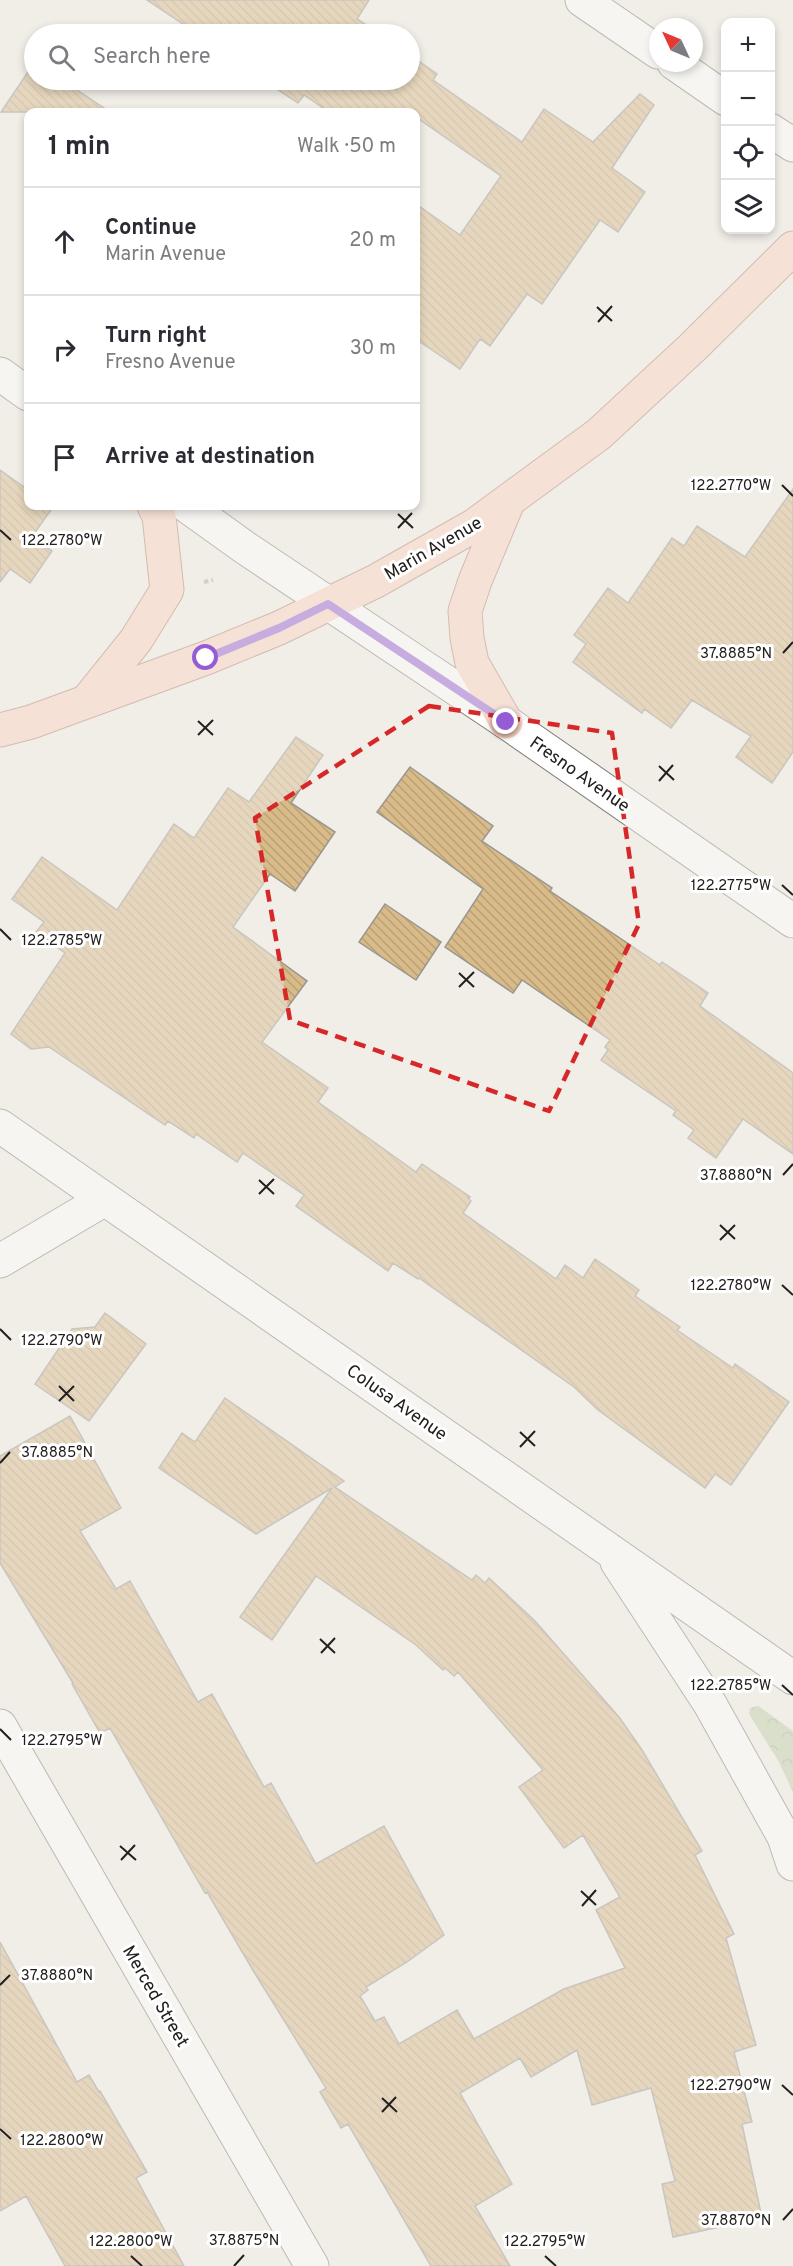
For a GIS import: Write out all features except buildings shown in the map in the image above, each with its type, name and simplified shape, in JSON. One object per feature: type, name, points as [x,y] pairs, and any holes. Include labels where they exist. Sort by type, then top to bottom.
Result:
[{"type":"main road","name":"Marin Avenue","points":[[0,730],[31,722],[86,702],[217,654],[279,628],[376,580],[465,530],[599,434],[708,333],[793,248]]},
{"type":"main road","points":[[506,722],[472,663],[465,610],[474,581],[508,501]]},
{"type":"main road","points":[[86,702],[136,640],[167,590],[159,516],[156,510]]},
{"type":"street","points":[[582,0],[649,46]]},
{"type":"street","points":[[687,72],[721,96]]},
{"type":"street","points":[[775,133],[793,145]]},
{"type":"street","points":[[0,375],[24,391]]},
{"type":"street","name":"Fresno Avenue","points":[[193,510],[247,549],[506,722],[793,921]]},
{"type":"street","name":"Colusa Avenue","points":[[0,1126],[793,1677]]},
{"type":"street","points":[[0,1261],[105,1199]]},
{"type":"street","points":[[608,1548],[710,1704],[784,1837],[793,1864]]},
{"type":"street","name":"Merced Street","points":[[0,1726],[312,2266]]},
{"type":"highlighted area","points":[[429,706],[612,733],[639,924],[549,1111],[290,1020],[255,818]]},
{"type":"green space","points":[[758,1706],[793,1731],[793,1792],[779,1762],[749,1714],[750,1708]]},
{"type":"route","points":[[206,658],[279,628],[328,604],[506,722]]}]
